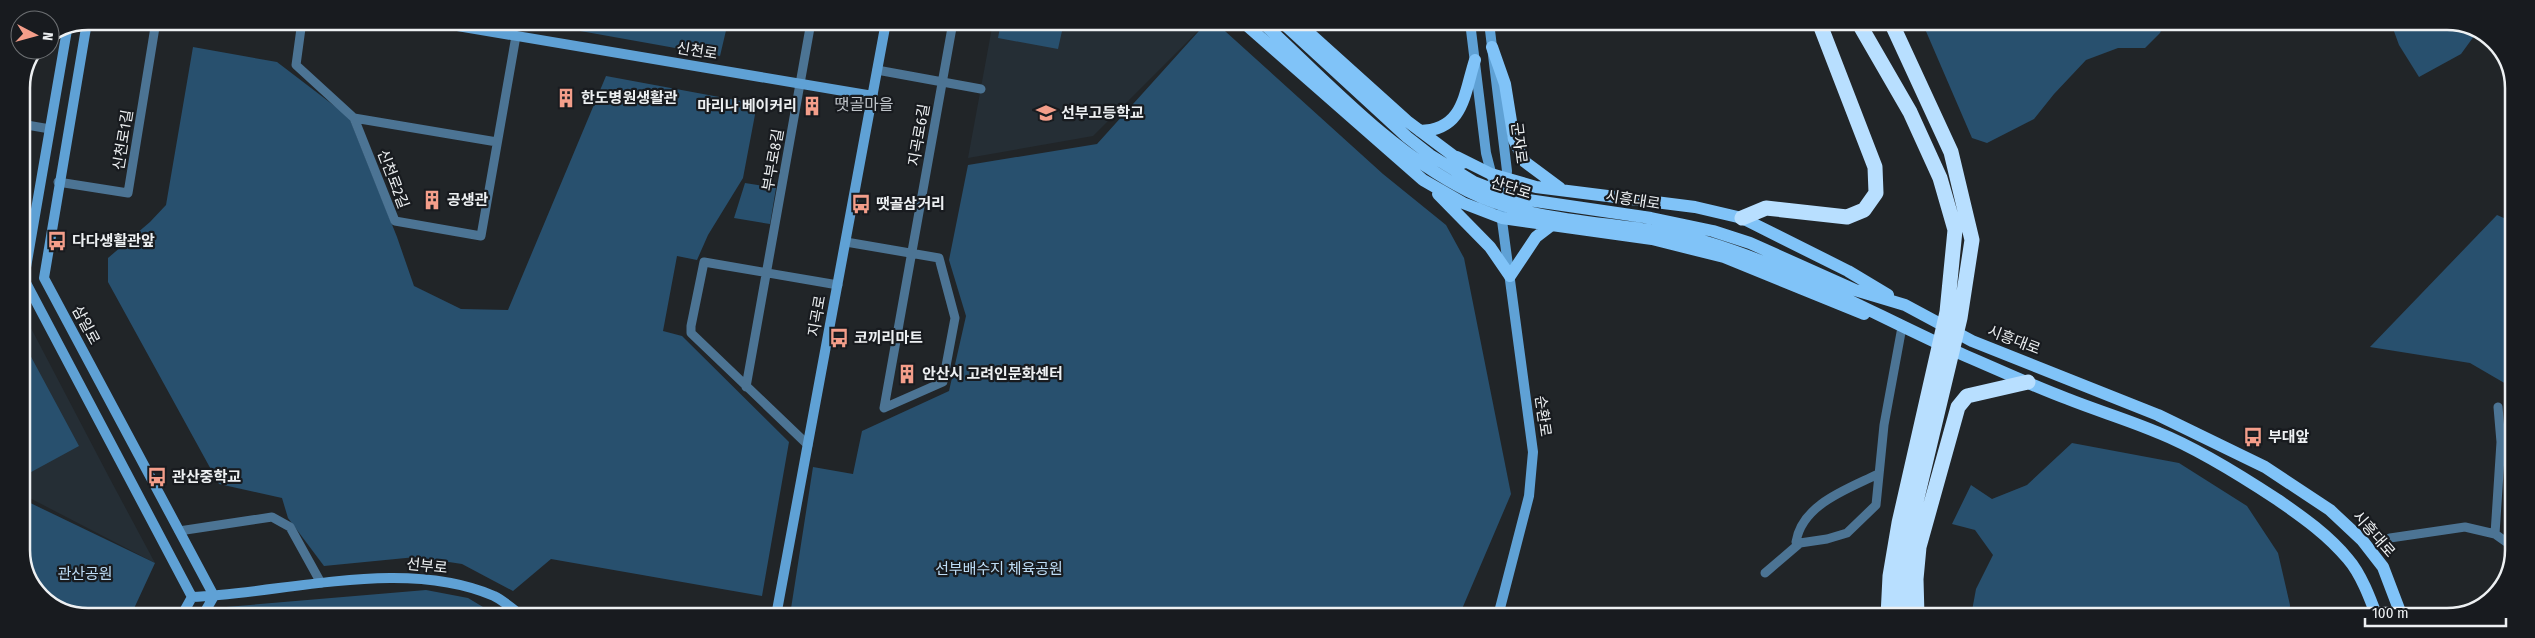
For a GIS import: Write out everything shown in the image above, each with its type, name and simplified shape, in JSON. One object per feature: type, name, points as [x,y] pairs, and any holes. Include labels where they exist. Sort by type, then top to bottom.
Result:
[{"type":"highway","points":[[1742,218],[1766,208],[1847,217],[1864,210],[1876,193],[1875,167],[1822,30]]},
{"type":"highway","points":[[1863,30],[1910,112],[1940,178],[1956,230],[1954,315]]},
{"type":"highway","points":[[1889,608],[1891,569],[1916,479],[1972,240],[1954,161],[1895,30]]},
{"type":"highway","points":[[1918,608],[1916,579],[1919,547],[1958,407],[1967,396],[2028,382]]},
{"type":"highway","points":[[1902,608],[1902,580],[1916,479]]},
{"type":"main road","points":[[30,278],[44,278],[58,182],[86,30]]},
{"type":"main road","name":"신천로","points":[[478,30],[873,96]]},
{"type":"main road","name":"지곡로","points":[[777,608],[885,30]]},
{"type":"main road","points":[[1252,30],[1420,178],[1490,247],[1510,276],[1536,237],[1548,214]]},
{"type":"main road","points":[[1271,30],[1386,136],[1424,166],[1472,187]]},
{"type":"main road","points":[[1291,30],[1407,137],[1472,187]]},
{"type":"main road","points":[[1306,30],[1420,131],[1457,157],[1491,174],[1562,191],[1695,207],[1742,218],[1848,271],[1905,305]]},
{"type":"main road","points":[[1471,30],[1491,174],[1502,218]]},
{"type":"main road","name":"군자로","points":[[1490,30],[1507,179],[1502,218]]},
{"type":"main road","points":[[30,239],[66,34]]},
{"type":"main road","points":[[1492,46],[1506,84],[1514,140],[1525,162],[1536,173],[1562,191]]},
{"type":"main road","points":[[1420,131],[1442,128],[1453,119],[1465,97],[1475,60]]},
{"type":"main road","points":[[1485,137],[1489,142],[1495,144],[1500,142],[1502,135]]},
{"type":"main road","points":[[1439,189],[1456,191],[1467,180],[1465,165],[1457,157]]},
{"type":"main road","points":[[1420,178],[1463,203],[1502,218],[1548,214],[1592,232],[1652,239],[1724,257],[1855,313],[1882,318]]},
{"type":"main road","name":"산단로","points":[[1472,187],[1548,214]]},
{"type":"main road","points":[[1548,214],[1546,222],[1540,216],[1542,198],[1549,193],[1562,191]]},
{"type":"main road","name":"시흥대로","points":[[1548,214],[1652,218],[1713,232],[1750,243],[1852,295],[1882,318],[2028,382],[2162,434],[2251,482],[2315,525],[2350,561],[2374,608]]},
{"type":"main road","name":"순환로","points":[[1500,608],[1529,496],[1533,452],[1502,218]]},
{"type":"main road","name":"삼일로","points":[[44,278],[214,596]]},
{"type":"main road","points":[[30,291],[192,597],[186,608]]},
{"type":"main road","name":"시흥대로","points":[[1852,295],[1905,305],[1972,341],[2158,415],[2265,467],[2330,510],[2362,540],[2383,567],[2399,608]]},
{"type":"main road","name":"선부로","points":[[192,597],[321,583],[427,578],[495,597],[511,608]]},
{"type":"main road","points":[[207,608],[214,596]]},
{"type":"street","name":"신천로1길","points":[[58,182],[128,193],[155,30]]},
{"type":"street","name":"신천로2길","points":[[301,30],[296,65],[354,118],[395,220],[481,236],[516,36]]},
{"type":"street","name":"부부로8길","points":[[746,387],[810,30]]},
{"type":"street","name":"지곡로6길","points":[[912,254],[939,258],[955,318],[943,382],[884,408],[953,30]]},
{"type":"street","points":[[878,70],[981,89]]},
{"type":"street","points":[[354,118],[497,142]]},
{"type":"street","points":[[30,126],[50,129]]},
{"type":"street","points":[[846,242],[912,254]]},
{"type":"street","points":[[808,445],[691,333],[704,262],[838,285]]},
{"type":"street","points":[[1765,573],[1800,543],[1827,539],[1847,533],[1867,516],[1876,505],[1878,474],[1902,327]]},
{"type":"street","points":[[2495,534],[2501,442],[2498,408]]},
{"type":"street","points":[[1796,542],[1798,528],[1819,507],[1840,491],[1878,474]]},
{"type":"street","points":[[179,531],[272,517],[290,527],[321,583]]},
{"type":"street","points":[[2390,538],[2465,527],[2495,534],[2505,541]]},
{"type":"shaded area","name":"선부고등학교","points":[[992,30],[1199,30],[1093,136],[968,158]]},
{"type":"shaded area","points":[[30,326],[110,479],[155,563],[30,498]]},
{"type":"green space","points":[[575,30],[726,30],[720,56]]},
{"type":"green space","points":[[1000,30],[1062,30],[1058,49],[998,38]]},
{"type":"green space","name":"선부배수지 체육공원","points":[[1200,30],[1224,30],[1383,174],[1446,225],[1464,258],[1511,494],[1462,608],[791,608],[813,467],[853,474],[862,431],[949,391],[966,316],[949,260],[968,165],[1097,144]]},
{"type":"green space","points":[[1925,30],[2161,30],[2145,48],[2118,48],[2086,60],[2054,94],[2034,119],[1987,143],[1972,138]]},
{"type":"green space","points":[[2394,30],[2447,30],[2458,31],[2474,37],[2461,54],[2419,77],[2399,45]]},
{"type":"green space","points":[[193,47],[277,62],[349,117],[397,237],[414,286],[461,309],[508,310],[606,76],[757,104],[743,178],[708,235],[697,260],[677,256],[663,331],[682,336],[789,442],[762,596],[551,559],[513,591],[462,564],[416,557],[324,566],[288,518],[282,498],[219,484],[108,282],[108,258],[150,222],[166,205]]},
{"type":"green space","points":[[745,183],[776,188],[770,224],[734,218]]},
{"type":"green space","points":[[2497,215],[2505,218],[2505,383],[2470,363],[2370,347]]},
{"type":"green space","points":[[30,355],[79,446],[30,473]]},
{"type":"green space","points":[[2072,443],[2179,463],[2247,506],[2278,553],[2290,608],[1972,608],[1976,589],[1993,555],[1975,530],[1952,524],[1971,485],[1992,499],[2027,485]]},
{"type":"green space","name":"관산공원","points":[[30,503],[155,563],[134,608],[88,608],[69,605],[53,596],[44,588],[34,572],[30,554]]},
{"type":"green space","points":[[426,590],[468,598],[485,608],[225,608]]},
{"type":"place","name":"한도병원생활관","points":[[566,98]]},
{"type":"place","name":"마리나 베이커리","points":[[812,106]]},
{"type":"place","name":"선부고등학교","points":[[1046,113]]},
{"type":"place","name":"공생관","points":[[432,200]]},
{"type":"place","name":"땟골삼거리","points":[[861,204]]},
{"type":"place","name":"다다생활관앞","points":[[57,241]]},
{"type":"place","name":"코끼리마트","points":[[839,338]]},
{"type":"place","name":"안산시 고려인문화센터","points":[[907,374]]},
{"type":"place","name":"부대앞","points":[[2253,437]]},
{"type":"place","name":"관산중학교","points":[[157,477]]},
{"type":"district","name":"땟골마을","points":[[864,104]]}]
